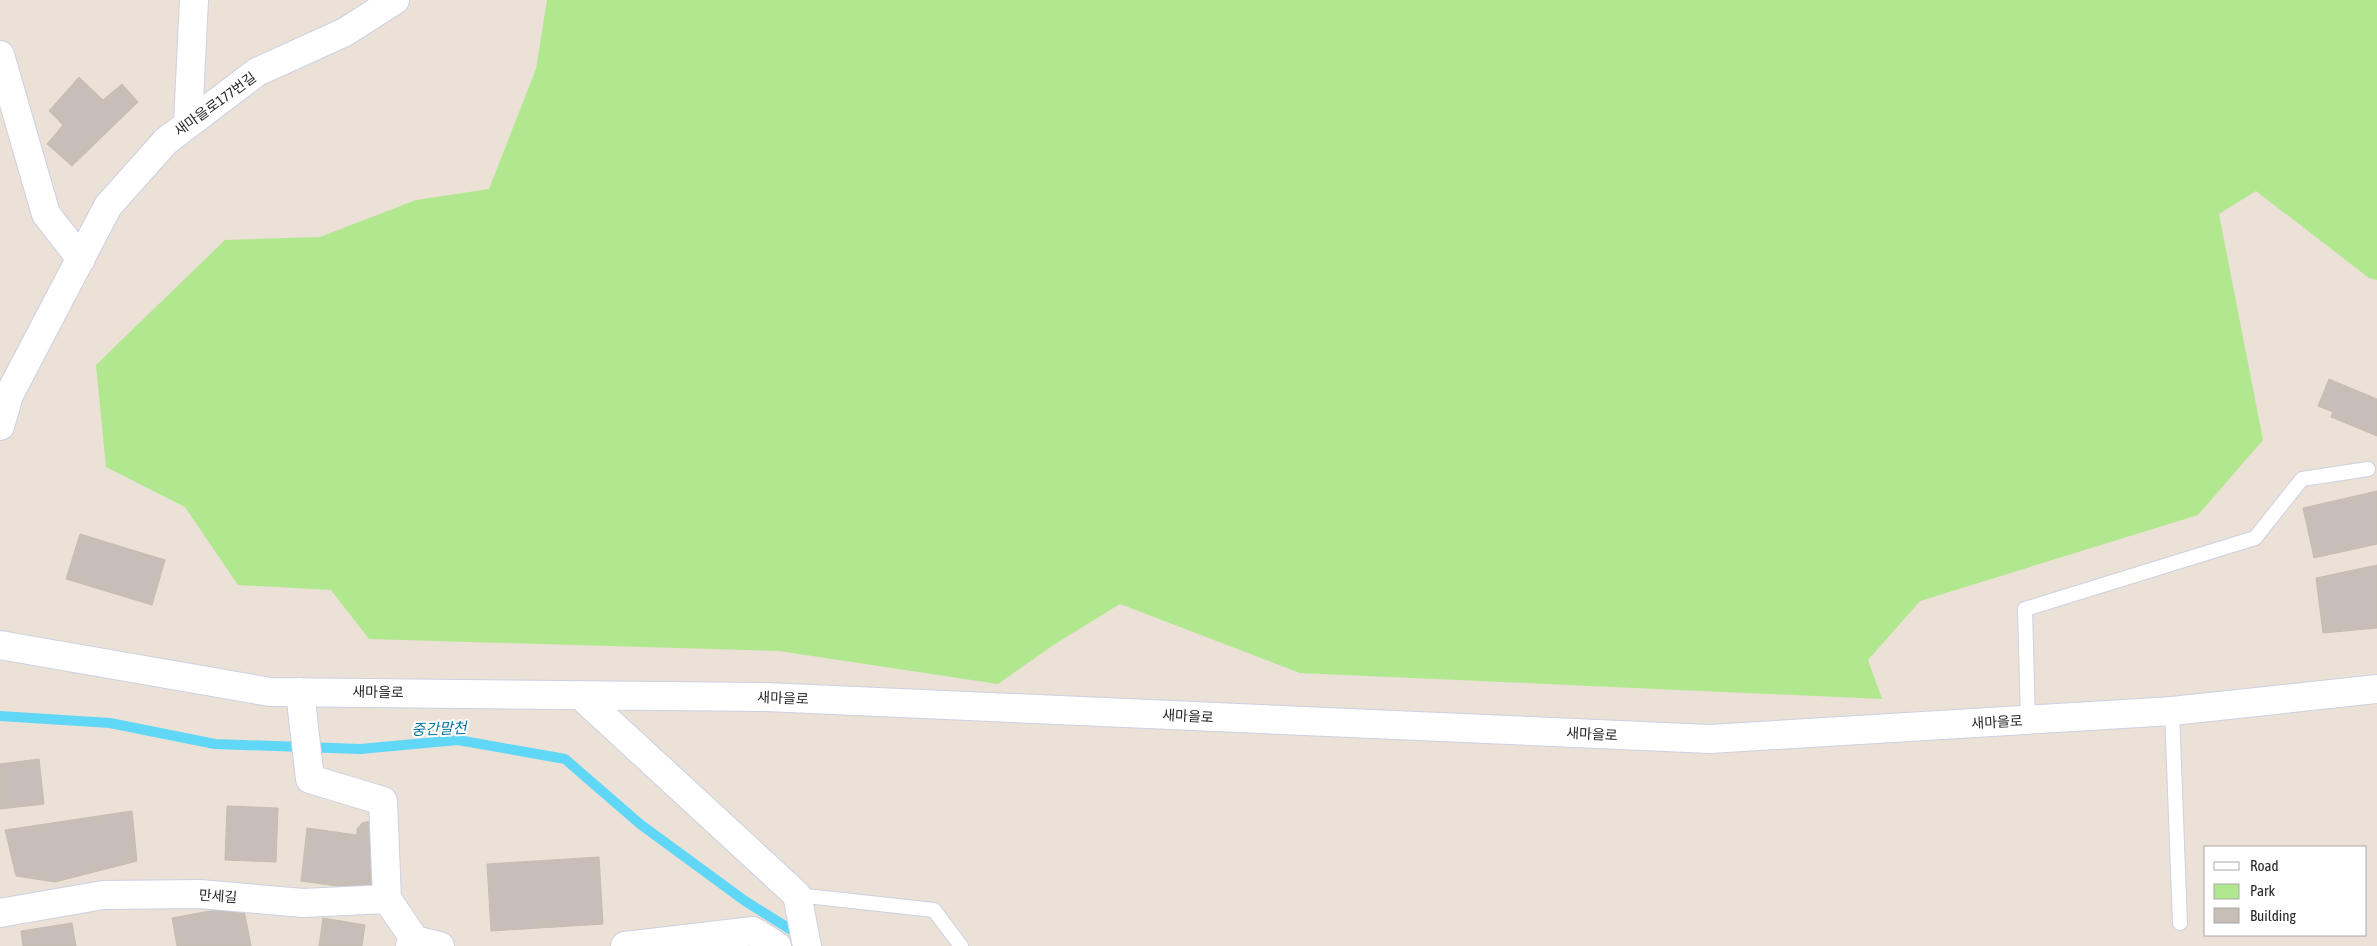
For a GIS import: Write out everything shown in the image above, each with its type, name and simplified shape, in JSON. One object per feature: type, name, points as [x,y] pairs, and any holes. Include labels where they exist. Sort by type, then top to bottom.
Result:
[{"type":"street","points":[[188,123],[194,0]]},
{"type":"street","name":"새마을로177번길","points":[[0,426],[9,396],[108,206],[166,141],[257,72],[345,32],[396,0]]},
{"type":"street","points":[[0,55],[46,214],[81,259]]},
{"type":"street","name":"새마을로","points":[[0,645],[270,692],[776,698],[1710,739],[2172,712],[2377,689]]},
{"type":"street","points":[[300,692],[310,779],[384,801],[387,899],[422,944]]},
{"type":"street","points":[[580,695],[797,895],[807,946]]},
{"type":"street","name":"만세길","points":[[0,913],[103,895],[200,894],[302,903],[387,899]]},
{"type":"street","points":[[625,946],[753,931],[777,946]]},
{"type":"lane","points":[[2028,720],[2024,610],[2255,538],[2302,479],[2368,469]]},
{"type":"lane","points":[[2172,712],[2180,923]]},
{"type":"lane","points":[[797,895],[934,910],[961,946]]},
{"type":"green space","points":[[547,0],[2377,0],[2377,280],[2369,278],[2256,191],[2219,214],[2263,440],[2198,515],[1920,601],[1868,660],[1882,699],[1300,673],[1120,604],[1055,644],[998,684],[779,651],[369,639],[331,590],[238,585],[185,507],[106,467],[96,365],[225,240],[320,237],[416,200],[489,189],[536,69]]},
{"type":"building","points":[[79,77],[103,100],[122,84],[138,102],[72,166],[47,144],[63,125],[49,111]]},
{"type":"building","points":[[2329,379],[2377,399],[2377,436],[2331,417],[2333,412],[2318,406]]},
{"type":"building","points":[[2377,491],[2377,544],[2314,558],[2303,508]]},
{"type":"building","points":[[80,534],[165,560],[152,605],[66,579]]},
{"type":"building","points":[[2377,565],[2377,628],[2323,633],[2316,578]]},
{"type":"building","points":[[39,759],[44,804],[0,809],[0,764]]},
{"type":"building","points":[[227,806],[278,808],[276,862],[225,860]]},
{"type":"building","points":[[132,811],[137,861],[55,882],[16,876],[5,830]]},
{"type":"building","points":[[370,821],[373,891],[301,881],[307,828],[357,835],[357,829],[362,823]]},
{"type":"building","points":[[599,857],[603,924],[491,931],[487,864]]},
{"type":"building","points":[[243,905],[251,946],[177,946],[172,918]]},
{"type":"building","points":[[323,918],[365,925],[362,946],[319,946]]},
{"type":"building","points":[[72,923],[76,946],[23,946],[21,931]]},
{"type":"waterway","name":"중간말천","points":[[0,716],[110,723],[215,744],[360,749],[458,740],[565,759],[640,824],[745,901],[801,936]]}]
